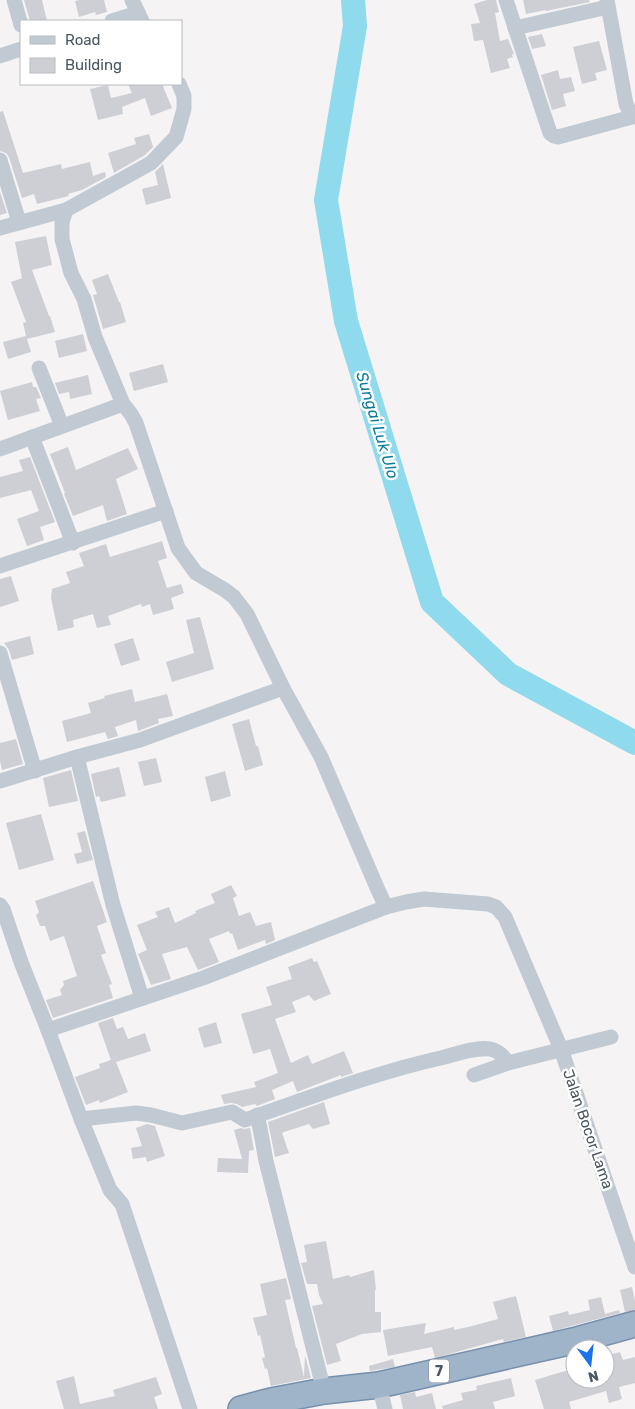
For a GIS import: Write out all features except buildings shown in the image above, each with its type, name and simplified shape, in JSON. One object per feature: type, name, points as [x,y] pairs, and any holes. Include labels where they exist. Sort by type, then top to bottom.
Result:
[{"type":"highway","name":"7","points":[[241,1409],[324,1391],[382,1397],[635,1324]]},
{"type":"street","points":[[14,0],[20,21]]},
{"type":"street","points":[[506,0],[546,125],[550,133],[558,137],[634,116],[626,104],[608,4],[515,28]]},
{"type":"street","points":[[115,20],[138,12]]},
{"type":"street","points":[[0,56],[20,49]]},
{"type":"street","points":[[0,228],[66,210],[151,163],[176,138],[184,109],[184,96],[179,85]]},
{"type":"street","points":[[0,160],[18,222]]},
{"type":"street","points":[[48,1030],[203,978],[386,907],[321,757],[247,614],[234,597],[196,573],[178,548],[136,423],[123,404],[95,337],[84,299],[66,258],[62,239],[62,222],[66,210]]},
{"type":"street","points":[[39,368],[62,426]]},
{"type":"street","points":[[0,449],[123,404]]},
{"type":"street","points":[[32,437],[73,543]]},
{"type":"street","points":[[0,566],[166,511]]},
{"type":"street","points":[[0,653],[35,771]]},
{"type":"street","points":[[0,780],[156,734],[284,688]]},
{"type":"street","points":[[77,757],[113,904],[142,998]]},
{"type":"street","name":"Jalan Bocor Lama","points":[[386,907],[424,898],[488,904],[496,907],[505,917],[561,1049],[635,1267]]},
{"type":"street","points":[[0,906],[3,909],[80,1119],[110,1190],[122,1204],[190,1409]]},
{"type":"street","points":[[474,1075],[508,1063],[611,1037]]},
{"type":"street","points":[[80,1119],[136,1113],[182,1123],[232,1112],[245,1120],[344,1085],[406,1066],[481,1049],[492,1049],[500,1053],[508,1063]]},
{"type":"street","points":[[257,1116],[262,1133],[266,1161],[324,1391]]},
{"type":"waterway","name":"Sungai Luk Ulo","points":[[353,0],[355,26],[326,200],[346,321],[432,602],[508,674],[635,743]]}]
